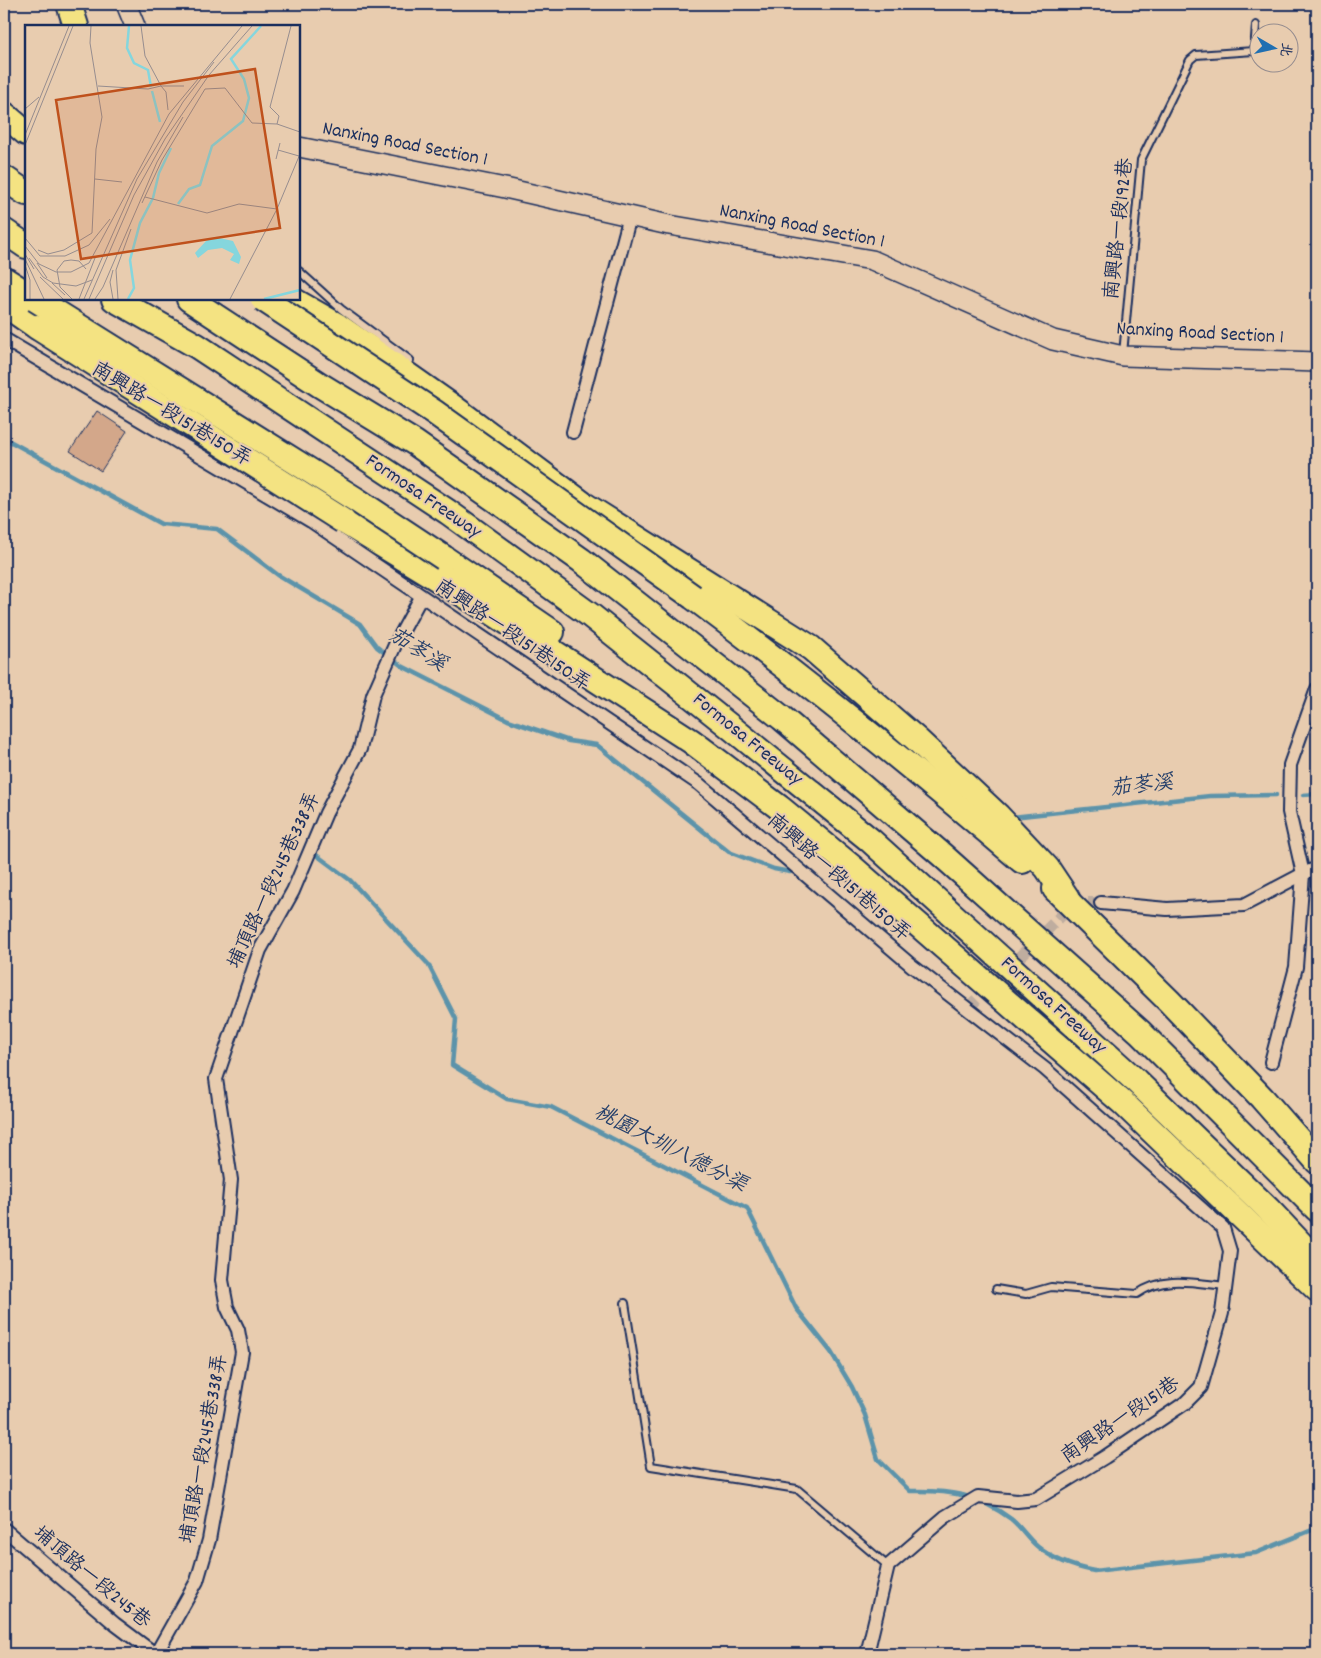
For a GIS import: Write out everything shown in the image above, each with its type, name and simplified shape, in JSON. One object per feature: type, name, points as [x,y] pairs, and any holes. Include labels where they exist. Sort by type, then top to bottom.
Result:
[{"type":"highway","points":[[69,4],[76,25]]},
{"type":"highway","points":[[4,114],[25,131]]},
{"type":"highway","points":[[4,125],[25,136]]},
{"type":"highway","points":[[4,178],[25,192]]},
{"type":"highway","points":[[4,232],[25,245]]},
{"type":"highway","points":[[4,279],[25,292]]},
{"type":"highway","points":[[300,296],[338,326],[453,406],[583,504],[811,648],[916,739],[998,816],[1047,868],[1067,898]]},
{"type":"highway","points":[[37,300],[355,499],[444,558],[589,659],[691,741],[780,808],[853,868],[1108,1090],[1317,1289]]},
{"type":"highway","name":"Formosa Freeway","points":[[116,300],[197,346],[448,512],[590,615],[728,725],[870,840],[1129,1074],[1268,1209],[1317,1261]]},
{"type":"highway","name":"Formosa Freeway","points":[[191,300],[320,385],[415,443],[573,554],[782,718],[964,874],[1133,1026],[1317,1209]]},
{"type":"highway","points":[[265,300],[434,412],[693,597],[798,675],[908,764],[1067,898],[1262,1098],[1317,1161]]},
{"type":"highway","points":[[293,300],[338,326]]},
{"type":"highway","points":[[4,304],[343,521],[487,609],[691,741]]},
{"type":"highway","points":[[4,310],[37,326]]},
{"type":"street","points":[[126,4],[135,25]]},
{"type":"street","name":"Nanxing Road Section 1","points":[[300,147],[505,188],[630,216],[872,260],[1053,340],[1123,356],[1317,362]]},
{"type":"street","points":[[573,432],[630,216]]},
{"type":"street","name":"南興路一段151巷150弄","points":[[4,339],[311,521],[421,598],[699,784],[911,965],[968,1008]]},
{"type":"street","name":"埔頂路一段245巷338弄","points":[[156,1654],[197,1581],[209,1540],[242,1352],[238,1330],[227,1307],[222,1280],[231,1180],[216,1079],[260,950],[293,891],[326,813],[360,750],[373,695],[395,645],[421,598]]},
{"type":"street","points":[[1271,1062],[1296,967],[1303,874],[1289,812],[1290,765],[1317,689]]},
{"type":"street","points":[[1101,903],[1167,909],[1244,905],[1317,868]]},
{"type":"street","name":"南興路一段151巷","points":[[888,1566],[946,1518],[973,1500],[1036,1499],[1106,1457],[1184,1403],[1201,1387],[1222,1313],[1230,1251],[1223,1228],[1045,1069],[968,1008]]},
{"type":"street","name":"埔頂路一段245巷","points":[[4,1529],[116,1624],[156,1654]]},
{"type":"street","points":[[866,1654],[888,1566]]},
{"type":"lane","name":"南興路一段192巷","points":[[1123,356],[1142,160],[1148,142],[1190,60],[1196,56],[1248,52]]},
{"type":"lane","points":[[300,272],[341,309],[410,360]]},
{"type":"lane","points":[[996,1289],[1026,1294],[1051,1287],[1137,1294],[1149,1286],[1172,1281],[1225,1286]]},
{"type":"lane","points":[[625,1303],[651,1466],[797,1489],[888,1566]]},
{"type":"building","points":[[97,411],[127,431],[101,471],[70,451]]},
{"type":"waterway","name":"茄苳溪","points":[[4,438],[161,524],[217,529],[278,575],[360,624],[377,647],[402,666],[508,720],[569,741],[597,745],[729,852],[774,869],[790,872]]},
{"type":"waterway","name":"茄苳溪","points":[[1303,795],[1317,794]]},
{"type":"waterway","name":"茄苳溪","points":[[1012,817],[1210,796],[1276,795]]},
{"type":"waterway","name":"桃園大圳八德分渠","points":[[315,854],[350,880],[428,964],[456,1019],[452,1065],[507,1099],[551,1107],[747,1208],[796,1308],[831,1352],[852,1387],[865,1415],[878,1459],[910,1491],[938,1491],[963,1495],[987,1504],[1011,1519],[1044,1552],[1072,1565],[1094,1571],[1256,1553],[1317,1528]]},
{"type":"tunnel","points":[[968,1008],[1070,907],[1088,903],[1101,903]]}]
